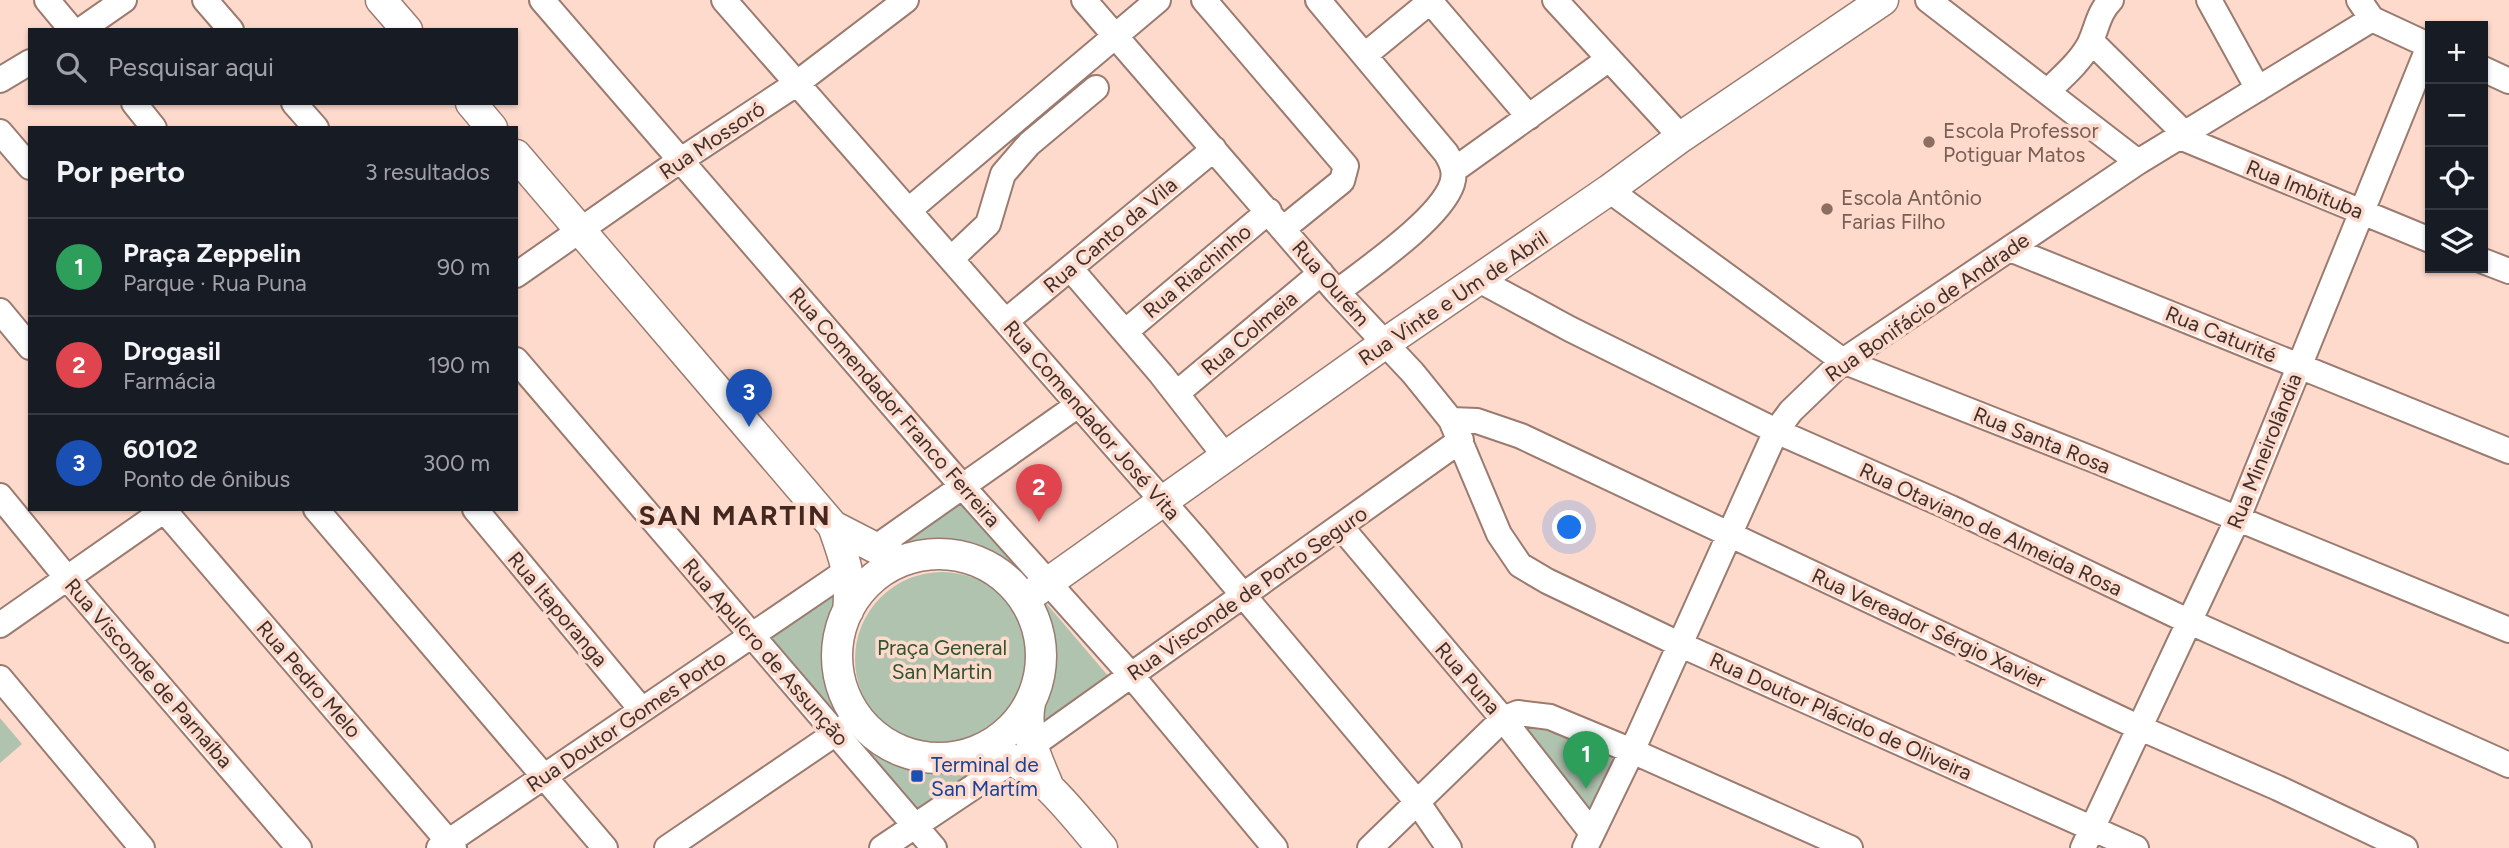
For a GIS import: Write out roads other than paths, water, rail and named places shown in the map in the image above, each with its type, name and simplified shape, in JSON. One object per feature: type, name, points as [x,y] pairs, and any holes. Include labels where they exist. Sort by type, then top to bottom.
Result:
[{"type":"main road","points":[[381,0],[405,28]]},
{"type":"main road","name":"Rua Vinte e Um de Abril","points":[[1025,599],[1384,344],[1883,0]]},
{"type":"main road","points":[[473,105],[490,126]]},
{"type":"main road","points":[[518,157],[834,526],[888,555],[947,553],[992,567],[1010,581],[1025,599],[1036,620],[1041,643],[1041,667],[1030,703],[1022,753]]},
{"type":"main road","points":[[834,526],[848,570],[848,611]]},
{"type":"main road","points":[[888,555],[848,611],[840,632],[837,654],[839,677],[846,699],[848,726],[915,755],[949,757],[982,748],[1010,730],[1030,703]]},
{"type":"main road","points":[[982,748],[1022,753],[1102,848]]},
{"type":"street","points":[[47,0],[70,28]]},
{"type":"street","points":[[84,28],[124,0]]},
{"type":"street","points":[[205,0],[229,28]]},
{"type":"street","name":"Rua Comendador Franco Ferreira","points":[[542,0],[962,485],[1049,581],[1275,848]]},
{"type":"street","name":"Rua Comendador José Vita","points":[[724,0],[1244,595],[1418,803],[1449,848]]},
{"type":"street","name":"Rua Mossoró","points":[[518,274],[796,84],[906,0]]},
{"type":"street","name":"Rua Ourém","points":[[1084,0],[1337,292],[1413,373],[1456,430],[1509,552],[1520,565],[1547,581]]},
{"type":"street","points":[[909,210],[1158,0]]},
{"type":"street","name":"Rua Riachinho","points":[[1125,332],[1276,220],[1342,181],[1347,170],[1204,0]]},
{"type":"street","points":[[1318,0],[1446,153],[1454,170]]},
{"type":"street","points":[[1365,55],[1431,0],[1529,117]]},
{"type":"street","points":[[1928,0],[2138,162]]},
{"type":"street","points":[[2048,91],[2078,61],[2091,41],[2100,14],[2111,0]]},
{"type":"street","points":[[2209,0],[2258,89]]},
{"type":"street","points":[[1559,2],[1681,137]]},
{"type":"street","points":[[2365,10],[2425,43]]},
{"type":"street","name":"Rua Bonifácio de Andrade","points":[[1588,841],[1681,645],[1776,431],[1791,411],[1843,360],[2138,162],[2258,89],[2365,10]]},
{"type":"street","points":[[2091,41],[2182,136]]},
{"type":"street","name":"Rua Mineirolândia","points":[[2087,838],[2238,520],[2425,58]]},
{"type":"street","points":[[1337,292],[1437,208],[1448,192],[1454,170],[1609,59]]},
{"type":"street","points":[[0,80],[28,63]]},
{"type":"street","points":[[2488,71],[2509,81]]},
{"type":"street","points":[[951,259],[988,225],[1003,174],[1029,144],[1096,88]]},
{"type":"street","points":[[136,105],[152,126]]},
{"type":"street","points":[[297,105],[314,126]]},
{"type":"street","points":[[0,132],[28,165]]},
{"type":"street","name":"Rua Imbituba","points":[[2182,136],[2425,238]]},
{"type":"street","name":"Rua Canto da Vila","points":[[1006,321],[1214,149]]},
{"type":"street","name":"Rua Santa Rosa","points":[[1609,190],[1843,360],[2097,461],[2509,631]]},
{"type":"street","name":"Rua Caturité","points":[[2010,249],[2509,451]]},
{"type":"street","points":[[2488,263],[2509,271]]},
{"type":"street","points":[[1070,268],[1177,393],[1225,456]]},
{"type":"street","name":"Rua Colmeia","points":[[1177,393],[1321,273]]},
{"type":"street","name":"Rua Otaviano de Almeida Rosa","points":[[1479,279],[1570,329],[1776,431],[1951,508],[2190,622],[2509,765]]},
{"type":"street","points":[[0,311],[28,345]]},
{"type":"street","name":"Rua Apulcro de Assunção","points":[[518,362],[752,636],[848,726],[915,826],[934,848]]},
{"type":"street","points":[[888,555],[962,485],[1078,405]]},
{"type":"street","name":"Rua Vereador Sérgio Xavier","points":[[1456,430],[1477,421],[1521,436],[2138,727],[2278,788],[2405,848]]},
{"type":"street","name":"Rua Visconde de Porto Seguro","points":[[882,848],[1022,753],[1340,527],[1456,430]]},
{"type":"street","name":"Rua Visconde de Parnaíba","points":[[0,496],[299,848]]},
{"type":"street","points":[[0,625],[163,511]]},
{"type":"street","name":"Rua Pedro Melo","points":[[165,511],[447,846]]},
{"type":"street","points":[[318,511],[605,848]]},
{"type":"street","name":"Rua Itaporanga","points":[[477,511],[641,709]]},
{"type":"street","name":"Rua Puna","points":[[1340,527],[1503,719],[1588,841]]},
{"type":"street","name":"Rua Doutor Gomes Porto","points":[[447,846],[641,709],[848,570]]},
{"type":"street","name":"Rua Doutor Plácido de Oliveira","points":[[1547,581],[2087,838],[2136,848]]},
{"type":"street","points":[[0,678],[142,848]]},
{"type":"street","points":[[1370,848],[1503,719],[1518,713],[1541,714],[1632,751],[1850,848]]},
{"type":"street","points":[[667,848],[848,726]]},
{"type":"place","name":"Escola Professor Potiguar Matos","points":[[1929,142]]},
{"type":"place","name":"Escola Antônio Farias Filho","points":[[1827,209]]},
{"type":"place","name":"60102","points":[[749,427]]},
{"type":"place","name":"Drogasil","points":[[1039,522]]},
{"type":"place","name":"Terminal de San Martím","points":[[917,776]]},
{"type":"place","name":"Praça Zeppelin","points":[[1586,789]]},
{"type":"district","name":"SAN MARTIN","points":[[735,515]]},
{"type":"park label","name":"Praça General San Martin","points":[[942,659]]}]
